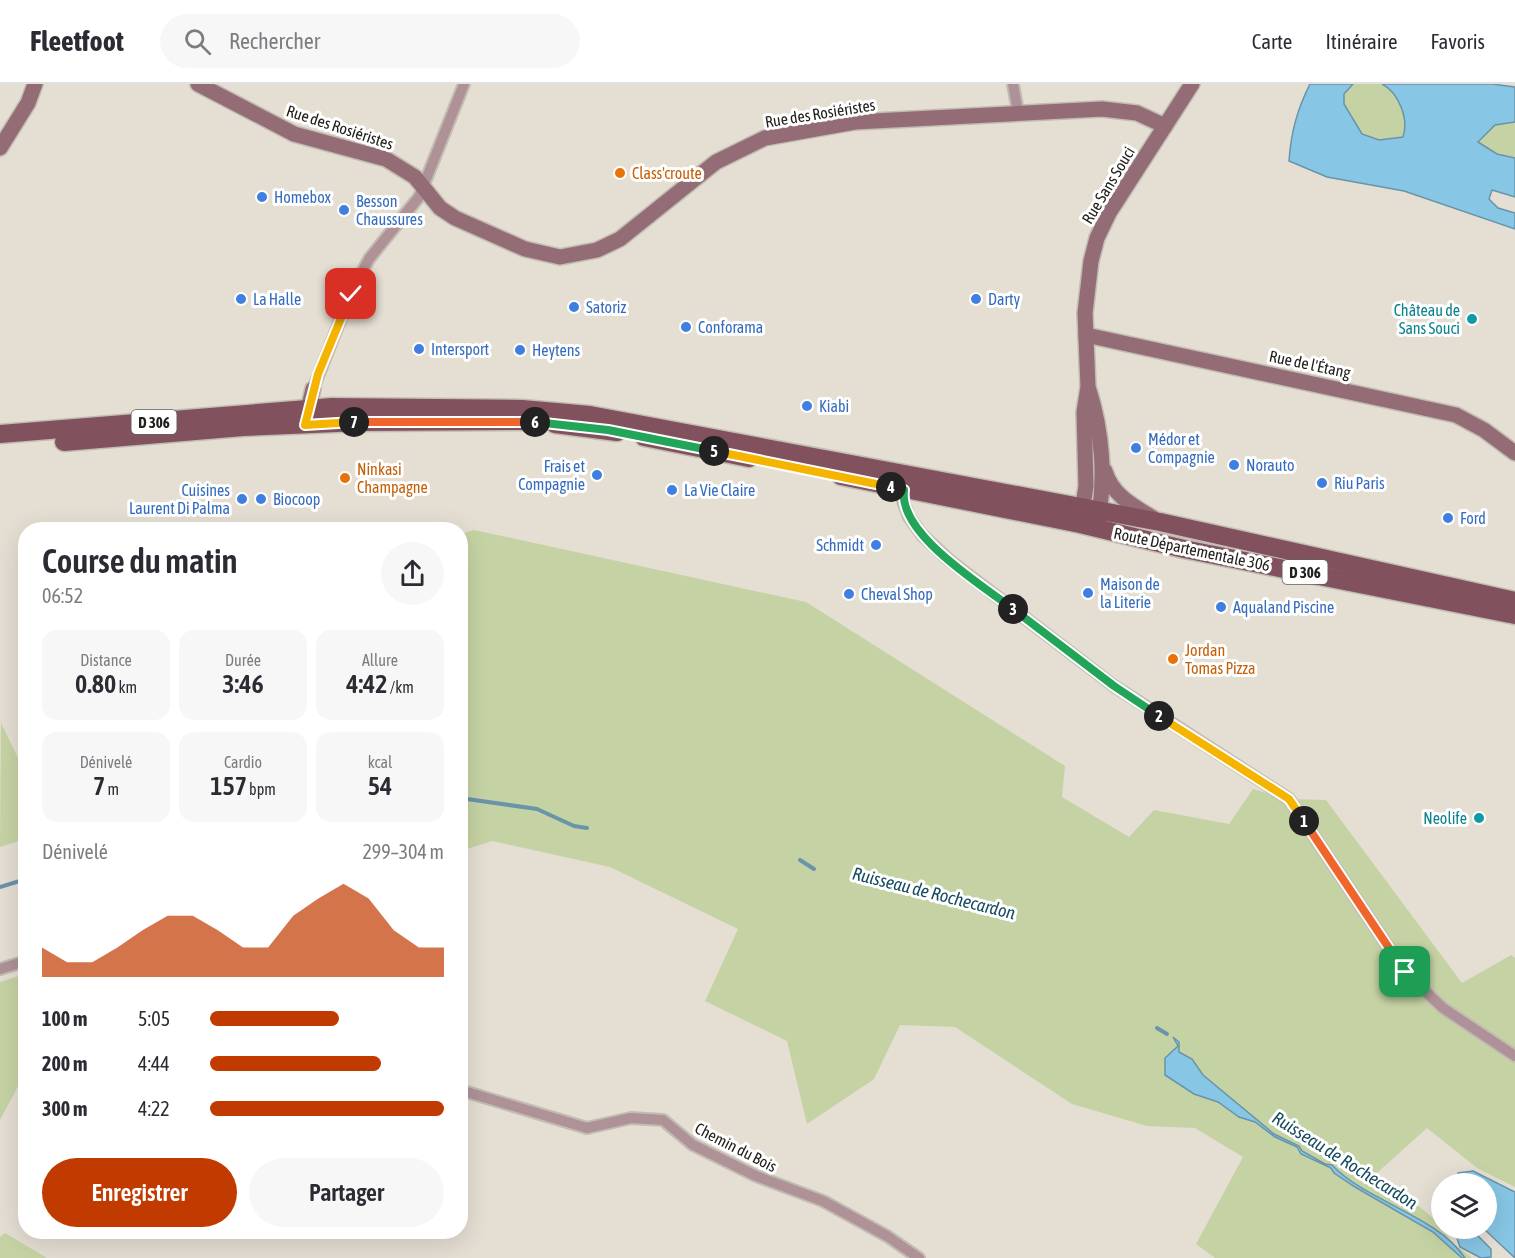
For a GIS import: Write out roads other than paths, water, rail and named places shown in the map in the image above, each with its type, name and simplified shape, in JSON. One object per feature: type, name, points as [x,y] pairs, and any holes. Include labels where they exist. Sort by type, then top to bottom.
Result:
[{"type":"main road","name":"D 306","points":[[0,434],[307,416],[522,409],[584,414],[904,482]]},
{"type":"main road","name":"D 306","points":[[0,446],[243,427],[307,416]]},
{"type":"main road","name":"Route Départementale 306","points":[[904,482],[1094,516],[1160,522],[1515,601]]},
{"type":"main road","name":"Route Départementale 306","points":[[1094,516],[1184,549],[1515,615]]},
{"type":"street","points":[[0,148],[28,103],[34,84]]},
{"type":"street","name":"Rue des Rosiéristes","points":[[198,84],[294,134],[386,159],[404,168],[440,208],[483,233],[525,249],[560,257],[597,250],[620,239],[716,162],[765,138],[855,122],[1018,112],[1118,110],[1137,112],[1165,126]]},
{"type":"street","points":[[307,416],[313,389],[351,294],[369,259],[414,203],[464,84]]},
{"type":"street","points":[[1013,84],[1018,112]]},
{"type":"street","name":"Rue Sans Souci","points":[[1094,516],[1086,486],[1084,412],[1088,387],[1087,286],[1097,238],[1109,213],[1192,84]]},
{"type":"street","name":"Rue de l'Étang","points":[[1086,335],[1456,415],[1484,430],[1515,453]]},
{"type":"street","name":"Rue Sans Souci","points":[[1088,387],[1096,413],[1104,495],[1094,516]]},
{"type":"street","points":[[1101,457],[1108,482],[1120,496],[1160,522]]},
{"type":"street","points":[[904,482],[903,501],[909,517],[922,535],[949,560],[1114,686],[1289,799],[1405,972],[1443,1008],[1515,1056]]},
{"type":"street","points":[[0,969],[18,963]]},
{"type":"street","name":"Chemin du Bois","points":[[468,1092],[587,1128],[631,1118],[663,1120],[693,1145],[756,1176],[823,1201],[919,1258]]},
{"type":"water","points":[[1310,84],[1353,84],[1344,94],[1344,104],[1362,134],[1379,140],[1403,137],[1405,130],[1405,122],[1398,100],[1382,84],[1492,84],[1515,87],[1515,122],[1495,125],[1478,142],[1497,154],[1515,158],[1515,197],[1492,190],[1489,199],[1498,208],[1515,213],[1515,229],[1404,191],[1327,177],[1289,161],[1295,121]]},
{"type":"water","points":[[1173,1037],[1179,1042],[1179,1052],[1192,1059],[1203,1075],[1274,1134],[1299,1146],[1302,1151],[1325,1164],[1332,1165],[1363,1189],[1419,1219],[1431,1227],[1431,1231],[1355,1187],[1334,1173],[1331,1168],[1301,1154],[1297,1147],[1275,1137],[1255,1122],[1239,1117],[1218,1102],[1194,1094],[1165,1075],[1165,1058],[1178,1046]]},
{"type":"water","points":[[1497,1183],[1515,1192],[1515,1258],[1495,1239],[1497,1239]]},
{"type":"water","points":[[1441,1239],[1447,1239],[1452,1243],[1465,1258],[1462,1258]]},
{"type":"water","points":[[1457,1239],[1481,1239],[1491,1249],[1491,1257],[1481,1258],[1460,1247]]},
{"type":"waterway","name":"Ruisseau de Rochecardon","points":[[468,799],[537,809],[574,826],[587,828]]},
{"type":"waterway","name":"Ruisseau de Rochecardon","points":[[800,860],[814,869]]},
{"type":"waterway","name":"Ruisseau de Rochecardon","points":[[0,887],[18,881]]},
{"type":"waterway","name":"Ruisseau de Rochecardon","points":[[1157,1028],[1167,1034]]},
{"type":"place","name":"Class'croute","points":[[620,173]]},
{"type":"place","name":"Homebox","points":[[262,197]]},
{"type":"place","name":"Besson Chaussures","points":[[344,210]]},
{"type":"place","name":"La Halle","points":[[241,299]]},
{"type":"place","name":"Darty","points":[[976,299]]},
{"type":"place","name":"Satoriz","points":[[574,307]]},
{"type":"place","name":"Château de Sans Souci","points":[[1472,319]]},
{"type":"place","name":"Conforama","points":[[686,327]]},
{"type":"place","name":"Intersport","points":[[419,349]]},
{"type":"place","name":"Heytens","points":[[520,350]]},
{"type":"place","name":"Kiabi","points":[[807,406]]},
{"type":"place","name":"Médor et Compagnie","points":[[1136,448]]},
{"type":"place","name":"Norauto","points":[[1234,465]]},
{"type":"place","name":"Frais et Compagnie","points":[[597,475]]},
{"type":"place","name":"Ninkasi Champagne","points":[[345,478]]},
{"type":"place","name":"Riu Paris","points":[[1322,483]]},
{"type":"place","name":"La Vie Claire","points":[[672,490]]},
{"type":"place","name":"Cuisines Laurent Di Palma","points":[[242,499]]},
{"type":"place","name":"Biocoop","points":[[261,499]]},
{"type":"place","name":"Ford","points":[[1448,518]]},
{"type":"place","name":"Schmidt","points":[[876,545]]},
{"type":"place","name":"Maison de la Literie","points":[[1088,593]]},
{"type":"place","name":"Cheval Shop","points":[[849,594]]},
{"type":"place","name":"Aqualand Piscine","points":[[1221,607]]},
{"type":"place","name":"Jordan Tomas Pizza","points":[[1173,659]]},
{"type":"place","name":"Neolife","points":[[1479,818]]}]
